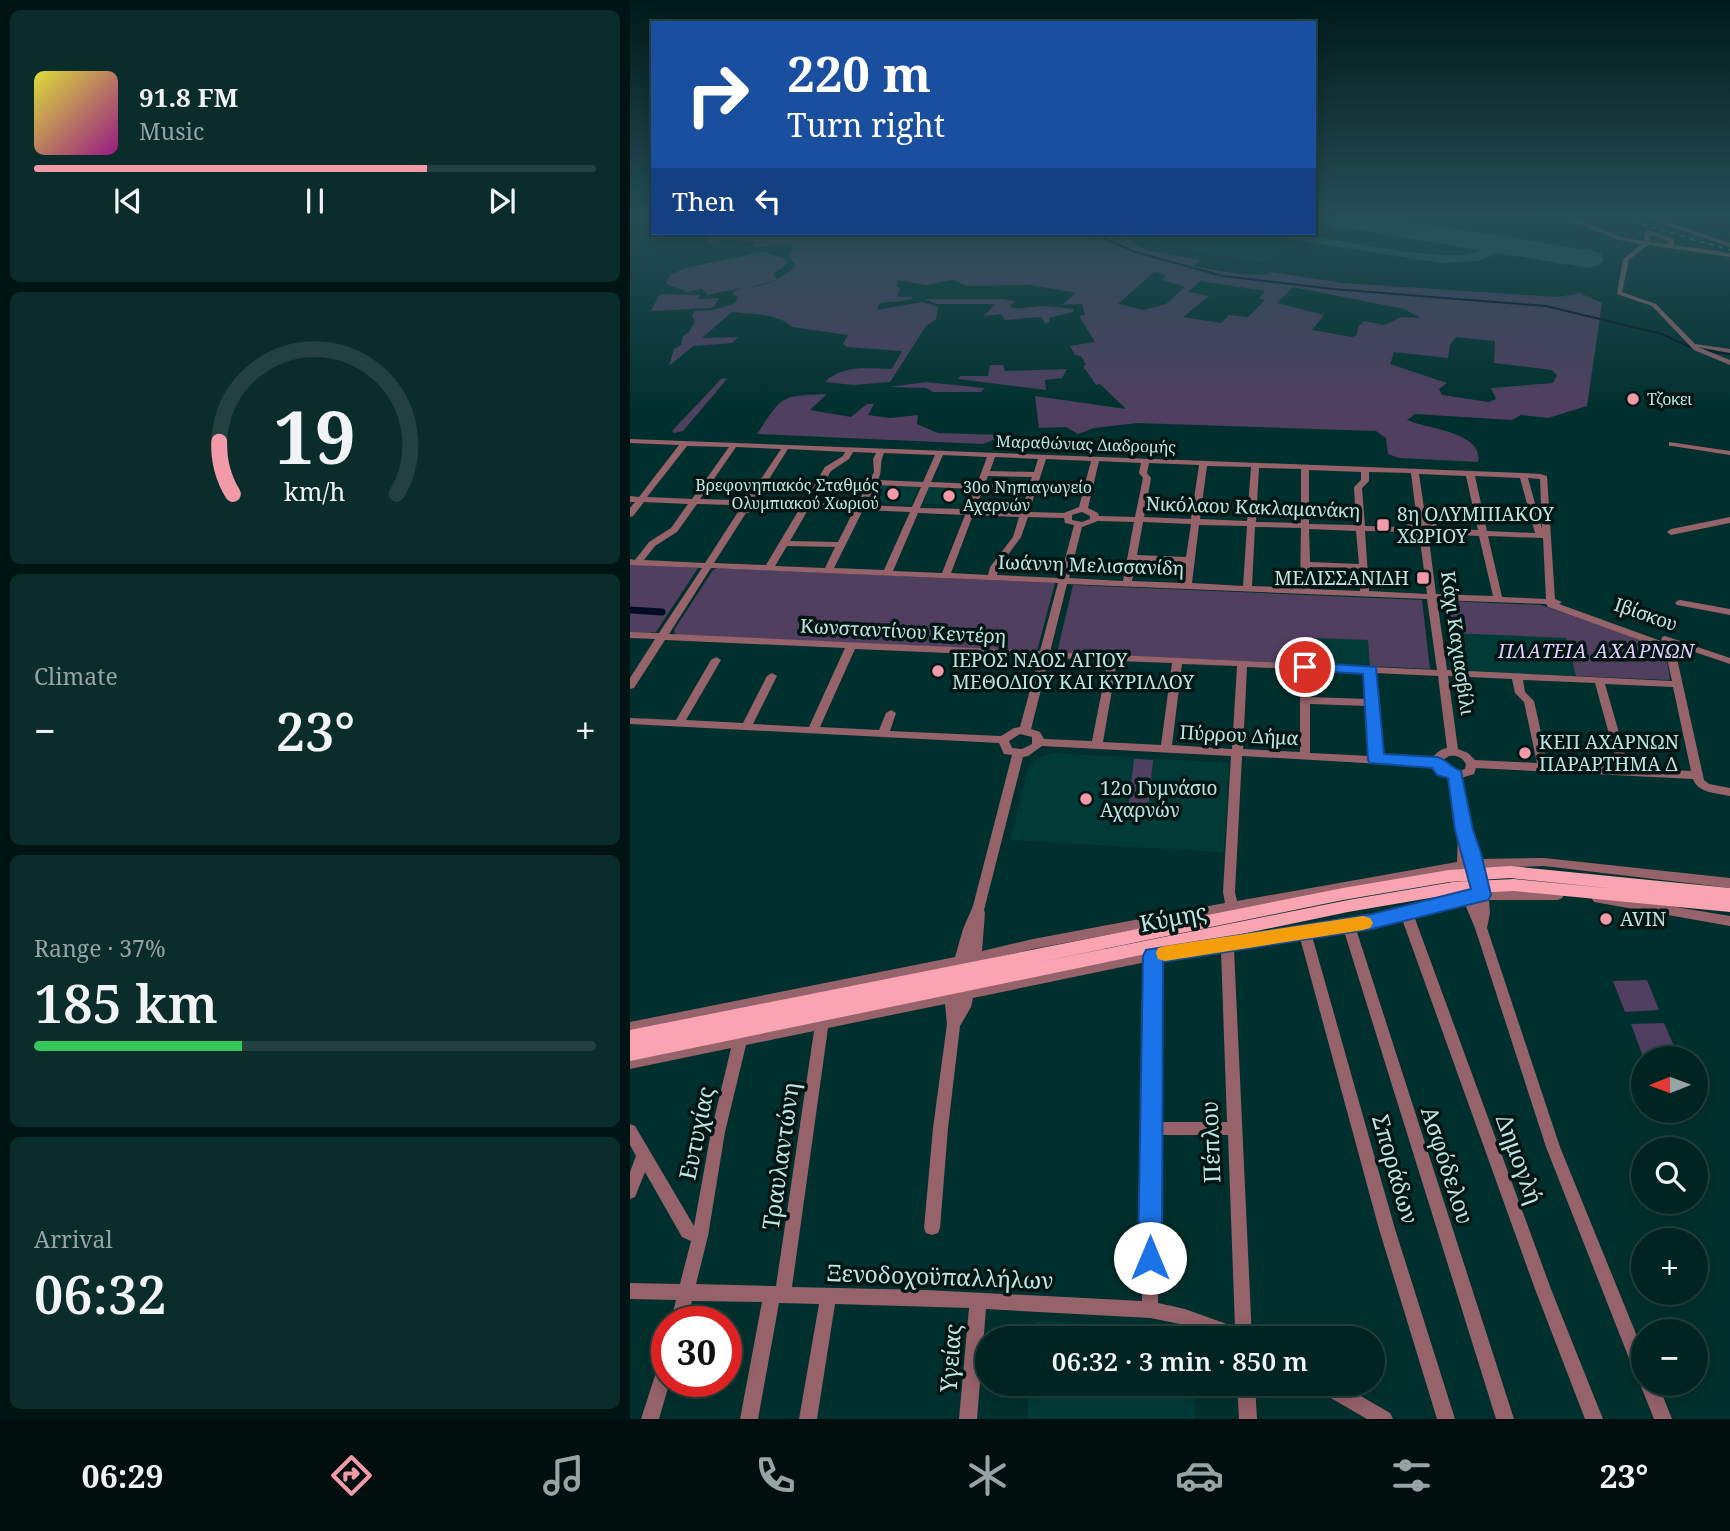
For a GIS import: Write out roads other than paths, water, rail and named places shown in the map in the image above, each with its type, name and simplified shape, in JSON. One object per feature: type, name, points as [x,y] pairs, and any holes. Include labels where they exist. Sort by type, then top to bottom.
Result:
[{"type":"main road","name":"Κύμης","points":[[630,1038],[1348,906],[1472,880],[1548,874],[1730,894]]},
{"type":"main road","name":"Κύμης","points":[[1472,880],[1730,906]]},
{"type":"main road","name":"Κύμης","points":[[630,1053],[963,978]]},
{"type":"street","points":[[1621,282],[1619,293],[1656,306],[1704,354],[1730,363]]},
{"type":"street","points":[[1691,343],[1730,351]]},
{"type":"street","name":"Μαραθώνιας Διαδρομής","points":[[631,443],[1540,476],[1544,478],[1543,536]]},
{"type":"street","points":[[630,514],[685,443]]},
{"type":"street","points":[[1672,444],[1730,453]]},
{"type":"street","points":[[634,562],[652,544],[674,530],[734,445]]},
{"type":"street","points":[[754,496],[786,447]]},
{"type":"street","points":[[769,568],[828,469],[846,457],[850,450]]},
{"type":"street","points":[[828,571],[878,472],[877,459],[881,451]]},
{"type":"street","points":[[887,573],[940,453]]},
{"type":"street","points":[[945,576],[992,455]]},
{"type":"street","points":[[992,578],[995,568],[1017,537],[1043,457]]},
{"type":"street","points":[[1083,509],[1096,459]]},
{"type":"street","points":[[1128,584],[1147,478],[1143,473],[1145,461]]},
{"type":"street","points":[[1187,586],[1203,463]]},
{"type":"street","points":[[1247,589],[1255,465]]},
{"type":"street","points":[[1305,467],[1305,591]]},
{"type":"street","points":[[1364,469],[1365,481],[1358,487],[1365,594]]},
{"type":"street","points":[[1415,471],[1422,523]]},
{"type":"street","points":[[985,473],[1037,475]]},
{"type":"street","points":[[1470,473],[1498,600]]},
{"type":"street","points":[[1523,475],[1543,536],[1553,606],[1669,645],[1673,650],[1699,782],[1706,787],[1730,792]]},
{"type":"street","points":[[873,482],[1032,489]]},
{"type":"street","points":[[630,499],[735,503],[754,496],[763,500],[763,504]]},
{"type":"street","points":[[735,503],[735,509],[743,511],[755,510],[763,504],[1066,516],[1072,511],[1083,509],[1093,512],[1095,518],[1087,524],[1078,524],[1070,523],[1066,516]]},
{"type":"street","points":[[630,686],[743,511]]},
{"type":"street","name":"Νικόλαου Κακλαμανάκη","points":[[1095,518],[1409,530]]},
{"type":"street","points":[[1671,532],[1730,520]]},
{"type":"street","points":[[1438,531],[1436,536],[1424,539],[1412,535],[1409,530],[1414,524],[1422,523],[1433,526],[1438,531],[1543,536]]},
{"type":"street","points":[[1025,730],[1078,524]]},
{"type":"street","name":"Κάχι Καχιασβίλι","points":[[1424,539],[1453,752]]},
{"type":"street","points":[[784,543],[841,545]]},
{"type":"street","points":[[1132,558],[1190,560]]},
{"type":"street","name":"Ιωάννη Μελισσανίδη","points":[[634,562],[1551,601]]},
{"type":"street","points":[[1305,564],[1364,567]]},
{"type":"street","name":"Ιβίσκου","points":[[1551,601],[1730,661]]},
{"type":"street","points":[[1681,603],[1730,612]]},
{"type":"street","name":"Κωνσταντίνου Κεντέρη","points":[[630,635],[1678,684]]},
{"type":"street","points":[[813,730],[851,646]]},
{"type":"street","points":[[1097,745],[1113,658]]},
{"type":"street","points":[[679,724],[716,660]]},
{"type":"street","points":[[1166,749],[1177,661]]},
{"type":"street","points":[[1232,907],[1229,892],[1242,664]]},
{"type":"street","points":[[1305,667],[1305,756]]},
{"type":"street","points":[[1370,670],[1376,760]]},
{"type":"street","points":[[746,727],[772,676]]},
{"type":"street","points":[[1517,677],[1520,693],[1529,701],[1543,767]]},
{"type":"street","points":[[1599,681],[1625,772]]},
{"type":"street","points":[[1305,700],[1372,703]]},
{"type":"street","points":[[883,734],[891,713]]},
{"type":"street","points":[[630,721],[1003,740],[1011,732],[1025,730],[1036,734],[1039,742],[1034,749],[1018,754],[1008,751],[1003,740]]},
{"type":"street","name":"Πύρρου Δήμα","points":[[1039,742],[1437,763]]},
{"type":"street","points":[[1453,752],[1468,757],[1472,764],[1466,774],[1455,775],[1443,771],[1437,763],[1441,754],[1453,752]]},
{"type":"street","points":[[932,1228],[939,1132],[969,929],[979,906],[1018,754]]},
{"type":"street","points":[[1472,764],[1697,775]]},
{"type":"street","points":[[1455,775],[1464,830],[1461,845],[1472,880],[1473,914],[1481,928],[1553,1147],[1631,1341]]},
{"type":"street","points":[[630,1028],[963,978],[1153,956],[1348,925],[1407,914],[1472,880],[1561,863],[1730,883]]},
{"type":"street","points":[[630,1063],[822,1024],[963,978],[1232,907],[1387,876],[1472,880],[1730,921]]},
{"type":"street","name":"Δημογλή","points":[[1407,914],[1543,1289],[1594,1419]]},
{"type":"street","name":"Ασφόδελου","points":[[1348,925],[1505,1419]]},
{"type":"street","name":"Σποράδων","points":[[1304,931],[1387,1229],[1446,1419]]},
{"type":"street","name":"Πέπλου","points":[[1227,943],[1243,1326]]},
{"type":"street","points":[[1150,1310],[1153,956]]},
{"type":"street","name":"Τραυλαντώνη","points":[[749,1419],[777,1295],[822,1024]]},
{"type":"street","name":"Ευτυχίας","points":[[684,1306],[700,1236],[718,1132],[740,1041]]},
{"type":"street","points":[[1151,1129],[1234,1128]]},
{"type":"street","name":"Ευτυχίας","points":[[630,1131],[643,1158],[688,1232],[700,1236]]},
{"type":"street","points":[[630,1192],[643,1158]]},
{"type":"street","name":"Ξενοδοχοϋπαλλήλων","points":[[630,1291],[978,1301],[1150,1310],[1185,1317],[1209,1326]]},
{"type":"street","points":[[808,1419],[828,1296]]},
{"type":"street","name":"Υγείας","points":[[968,1419],[978,1301]]},
{"type":"street","points":[[1247,1396],[1248,1419]]},
{"type":"street","points":[[1344,1396],[1382,1418]]},
{"type":"street","points":[[1654,1396],[1663,1419]]},
{"type":"street","points":[[650,1419],[657,1397]]},
{"type":"waterway","points":[[1276,282],[1546,306],[1662,334],[1690,347]]},
{"type":"waterway","points":[[1703,350],[1730,354]]},
{"type":"waterway","points":[[630,610],[662,612]]},
{"type":"place","name":"Τζοκει","points":[[1633,399]]},
{"type":"place","name":"Βρεφονηπιακός Σταθμός Ολυμπιακού Χωριού","points":[[893,494]]},
{"type":"place","name":"30ο Νηπιαγωγείο Αχαρνών","points":[[949,496]]},
{"type":"place","name":"8η ΟΛΥΜΠΙΑΚΟΥ ΧΩΡΙΟΥ","points":[[1383,525]]},
{"type":"place","name":"ΜΕΛΙΣΣΑΝΙΔΗ","points":[[1423,578]]},
{"type":"place","name":"ΙΕΡΟΣ ΝΑΟΣ ΑΓΙΟΥ ΜΕΘΟΔΙΟΥ ΚΑΙ ΚΥΡΙΛΛΟΥ","points":[[938,671]]},
{"type":"place","name":"ΚΕΠ ΑΧΑΡΝΩΝ ΠΑΡΑΡΤΗΜΑ Δ","points":[[1525,753]]},
{"type":"place","name":"12ο Γυμνάσιο Αχαρνών","points":[[1086,799]]},
{"type":"place","name":"AVIN","points":[[1606,919]]},
{"type":"park label","name":"ΠΛΑΤΕΙΑ ΑΧΑΡΝΩΝ","points":[[1596,651]]}]
